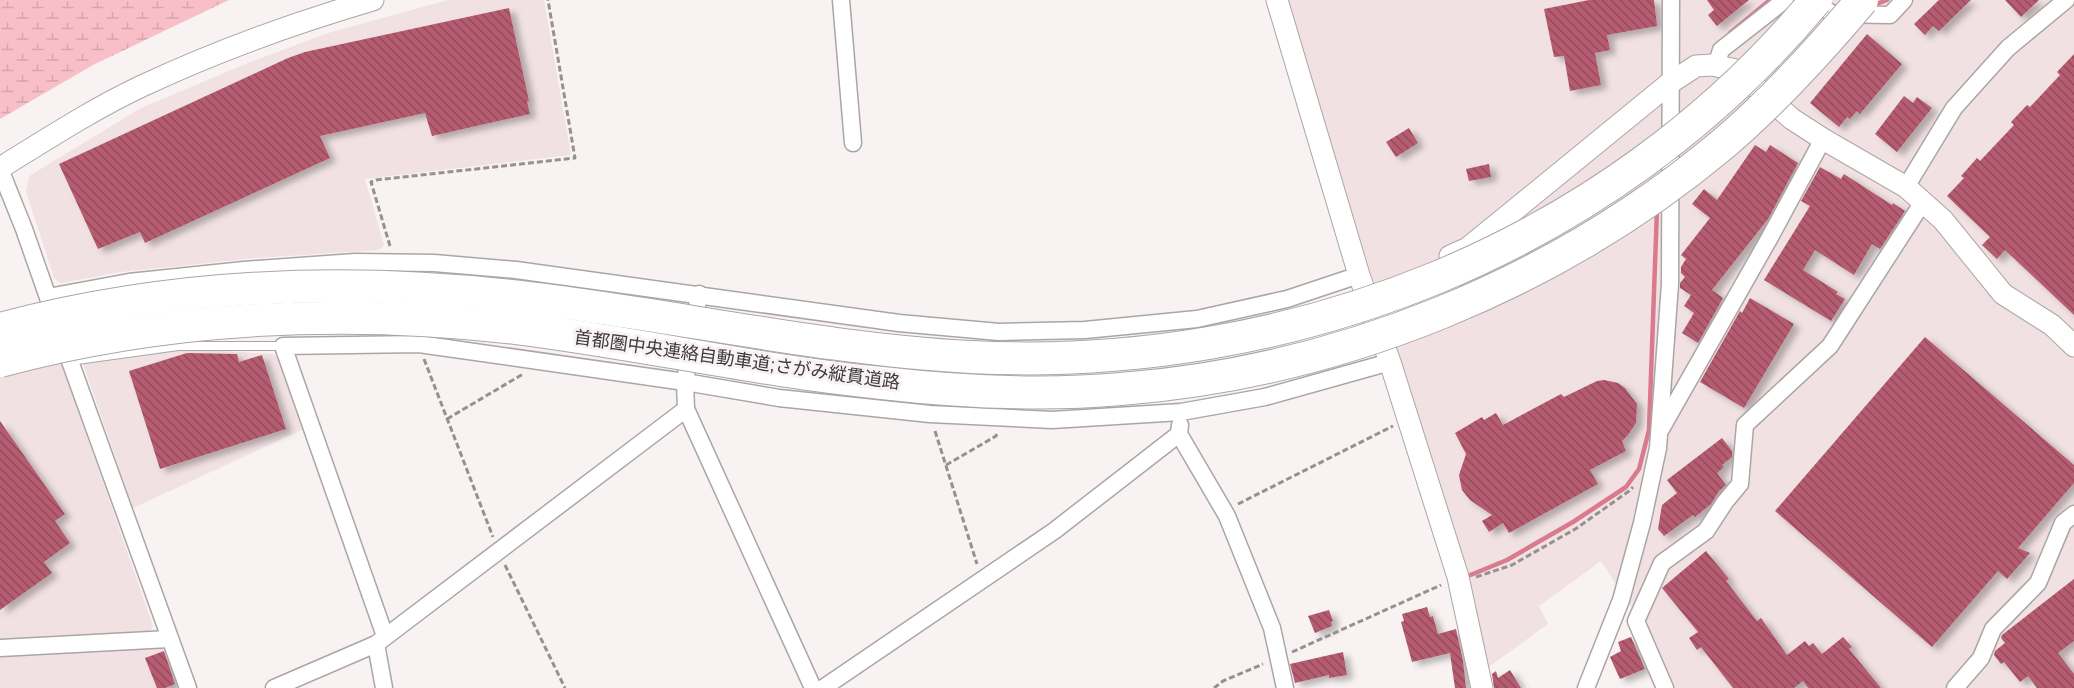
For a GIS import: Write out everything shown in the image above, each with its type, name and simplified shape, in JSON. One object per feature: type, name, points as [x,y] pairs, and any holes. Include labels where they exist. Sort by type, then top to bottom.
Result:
[{"type":"highway","name":"首都圏中央連絡自動車道;さがみ縦貫道路","points":[[0,329],[92,308],[180,295],[261,288],[344,286],[432,289],[517,296],[805,340],[967,357],[1116,356],[1211,344],[1313,321],[1407,290],[1472,263],[1534,231],[1627,173],[1701,117],[1754,68],[1816,0]]},
{"type":"highway","name":"首都圏中央連絡自動車道;さがみ縦貫道路","points":[[0,361],[103,338],[188,326],[268,320],[345,318],[426,320],[515,328],[798,373],[963,390],[1065,392],[1121,389],[1170,384],[1273,366],[1368,339],[1420,321],[1496,287],[1606,229],[1723,144],[1777,95],[1862,0]]},
{"type":"street","points":[[188,688],[69,361],[24,229],[0,168],[96,110],[162,77],[304,20],[373,0]]},
{"type":"street","points":[[841,0],[853,143]]},
{"type":"street","points":[[1277,0],[1363,285],[1390,362],[1458,577],[1482,688]]},
{"type":"street","points":[[1586,688],[1621,600],[1642,524],[1658,448],[1670,284],[1671,0]]},
{"type":"street","points":[[1716,66],[1721,50],[1785,0]]},
{"type":"street","points":[[1810,0],[1833,14],[1879,16],[1890,15],[1904,0]]},
{"type":"street","points":[[1906,187],[1954,108],[2008,48],[2066,0]]},
{"type":"street","points":[[48,297],[129,282],[244,270],[355,262],[434,262],[516,270],[921,325],[999,332],[1085,330],[1197,319],[1363,285],[1468,248],[1670,83],[1696,66],[1716,66],[1736,70],[1792,119],[1906,187],[1943,220],[2003,294],[2052,325],[2074,346]]},
{"type":"street","points":[[1658,434],[1823,139]]},
{"type":"street","points":[[1665,688],[1636,621],[1662,563],[1706,531],[1740,484],[1746,425],[1830,346],[1923,202]]},
{"type":"street","points":[[1374,320],[1419,303],[1452,282],[1468,248]]},
{"type":"street","points":[[699,294],[685,382],[686,409],[813,688]]},
{"type":"street","points":[[384,688],[380,640],[283,346],[419,345],[536,360],[779,398],[930,414],[1052,420],[1181,412],[1265,397],[1390,362]]},
{"type":"street","points":[[274,688],[380,640],[686,409]]},
{"type":"street","points":[[1181,412],[1179,434],[1225,511],[1272,627],[1285,688]]},
{"type":"street","points":[[823,688],[1054,531],[1179,434]]},
{"type":"street","points":[[1955,688],[1981,658],[1993,629],[2038,583],[2063,523],[2074,514]]},
{"type":"street","points":[[0,648],[170,639]]},
{"type":"lane","points":[[69,361],[178,346],[283,346]]},
{"type":"path","points":[[548,0],[575,158]]},
{"type":"path","points":[[447,419],[532,369],[536,360]]},
{"type":"path","points":[[930,414],[982,580]]},
{"type":"path","points":[[946,465],[996,436],[1002,418]]},
{"type":"path","points":[[1225,511],[1408,418]]},
{"type":"shaded area","points":[[448,0],[544,0],[571,155],[365,179],[384,245],[379,250],[257,258],[121,272],[61,283],[54,278],[26,192],[29,176],[141,108],[243,65],[328,33]]},
{"type":"shaded area","points":[[1286,0],[2074,0],[2074,688],[1670,688],[1627,598],[1601,561],[1539,606],[1548,624],[1483,671],[1397,357]]},
{"type":"shaded area","points":[[186,349],[272,354],[278,357],[306,428],[133,508],[83,364]]},
{"type":"shaded area","points":[[61,362],[153,626],[148,635],[0,643],[0,377]]},
{"type":"shaded area","points":[[162,647],[177,688],[0,688],[0,654]]},
{"type":"green space","points":[[0,0],[229,0],[93,65],[0,119]]},
{"type":"building","points":[[1589,0],[1654,0],[1657,26],[1607,35],[1610,50],[1595,53],[1601,85],[1570,91],[1564,56],[1554,57],[1544,9]]},
{"type":"building","points":[[1707,0],[1749,0],[1717,26],[1708,15],[1714,10]]},
{"type":"building","points":[[1939,0],[1971,0],[1939,31],[1933,26],[1925,35],[1914,24]]},
{"type":"building","points":[[2005,0],[2039,0],[2021,17]]},
{"type":"building","points":[[509,8],[530,114],[432,136],[425,113],[320,136],[330,158],[145,243],[140,232],[98,249],[59,164],[305,52]]},
{"type":"building","points":[[1867,34],[1902,64],[1860,114],[1857,111],[1850,119],[1847,117],[1839,127],[1810,103]]},
{"type":"building","points":[[2074,54],[2074,315],[2005,250],[1997,259],[1982,245],[1990,237],[1947,196],[1964,178],[1961,176],[1977,158],[1980,161],[2014,125],[2011,122],[2027,105],[2030,107],[2060,75],[2057,72]]},
{"type":"building","points":[[1904,96],[1913,103],[1917,97],[1932,108],[1897,152],[1875,134]]},
{"type":"building","points":[[1409,128],[1418,143],[1396,157],[1386,142]]},
{"type":"building","points":[[1755,145],[1766,152],[1770,145],[1798,163],[1768,219],[1712,290],[1723,298],[1698,343],[1682,333],[1694,313],[1684,306],[1691,295],[1680,288],[1680,283],[1685,277],[1681,273],[1681,267],[1686,259],[1681,255],[1710,218],[1692,204],[1704,189],[1717,200]]},
{"type":"building","points":[[1489,164],[1491,177],[1469,181],[1466,169]]},
{"type":"building","points":[[1820,167],[1841,179],[1844,174],[1905,211],[1880,249],[1872,244],[1854,275],[1815,250],[1803,270],[1845,299],[1831,321],[1764,280],[1810,206],[1801,201]]},
{"type":"building","points":[[1750,298],[1794,324],[1744,408],[1700,382],[1740,311],[1742,313]]},
{"type":"building","points":[[1925,337],[2074,465],[2074,483],[2018,548],[2030,553],[2007,579],[1998,571],[1932,647],[1775,511]]},
{"type":"building","points":[[187,353],[237,354],[239,362],[262,355],[286,429],[160,469],[129,371]]},
{"type":"building","points":[[1597,381],[1618,383],[1625,388],[1637,404],[1636,423],[1622,441],[1626,451],[1590,470],[1598,484],[1509,533],[1503,523],[1489,532],[1482,521],[1492,515],[1470,500],[1462,490],[1459,475],[1466,454],[1455,433],[1482,417],[1484,420],[1496,413],[1503,425],[1561,394],[1564,397]]},
{"type":"building","points":[[0,421],[65,514],[55,521],[70,543],[44,562],[52,573],[0,610]]},
{"type":"building","points":[[1722,438],[1732,451],[1732,457],[1722,465],[1724,467],[1717,473],[1726,485],[1711,504],[1664,536],[1658,529],[1662,505],[1677,493],[1667,480]]},
{"type":"building","points":[[1706,551],[1729,579],[1726,581],[1757,621],[1761,618],[1787,655],[1805,641],[1809,646],[1813,643],[1822,654],[1843,637],[1852,647],[1849,649],[1881,688],[1808,688],[1803,681],[1794,688],[1733,688],[1701,647],[1697,650],[1689,638],[1698,632],[1662,588]]},
{"type":"building","points":[[2074,579],[2074,641],[2058,653],[2074,674],[2074,688],[2037,688],[2028,676],[2020,682],[2004,662],[2001,664],[1994,655],[1995,651],[2005,643],[2001,638],[2002,635]]},
{"type":"building","points":[[1427,607],[1430,617],[1433,616],[1438,634],[1456,629],[1466,688],[1455,688],[1450,653],[1412,662],[1401,622],[1404,621],[1402,614]]},
{"type":"building","points":[[1329,610],[1333,621],[1332,626],[1315,633],[1308,616]]},
{"type":"building","points":[[1631,637],[1645,669],[1620,679],[1610,657],[1621,651],[1618,642]]},
{"type":"building","points":[[164,651],[175,684],[157,688],[145,658]]},
{"type":"building","points":[[1343,652],[1347,675],[1329,678],[1329,675],[1295,683],[1290,664]]},
{"type":"building","points":[[1510,670],[1521,688],[1494,688],[1492,674],[1496,671],[1498,678]]},
{"type":"waterway","points":[[1730,33],[1770,0]]},
{"type":"waterway","points":[[1874,5],[1887,0]]},
{"type":"waterway","points":[[1468,576],[1507,560],[1573,522],[1626,487],[1639,469],[1649,430],[1657,209]]}]
